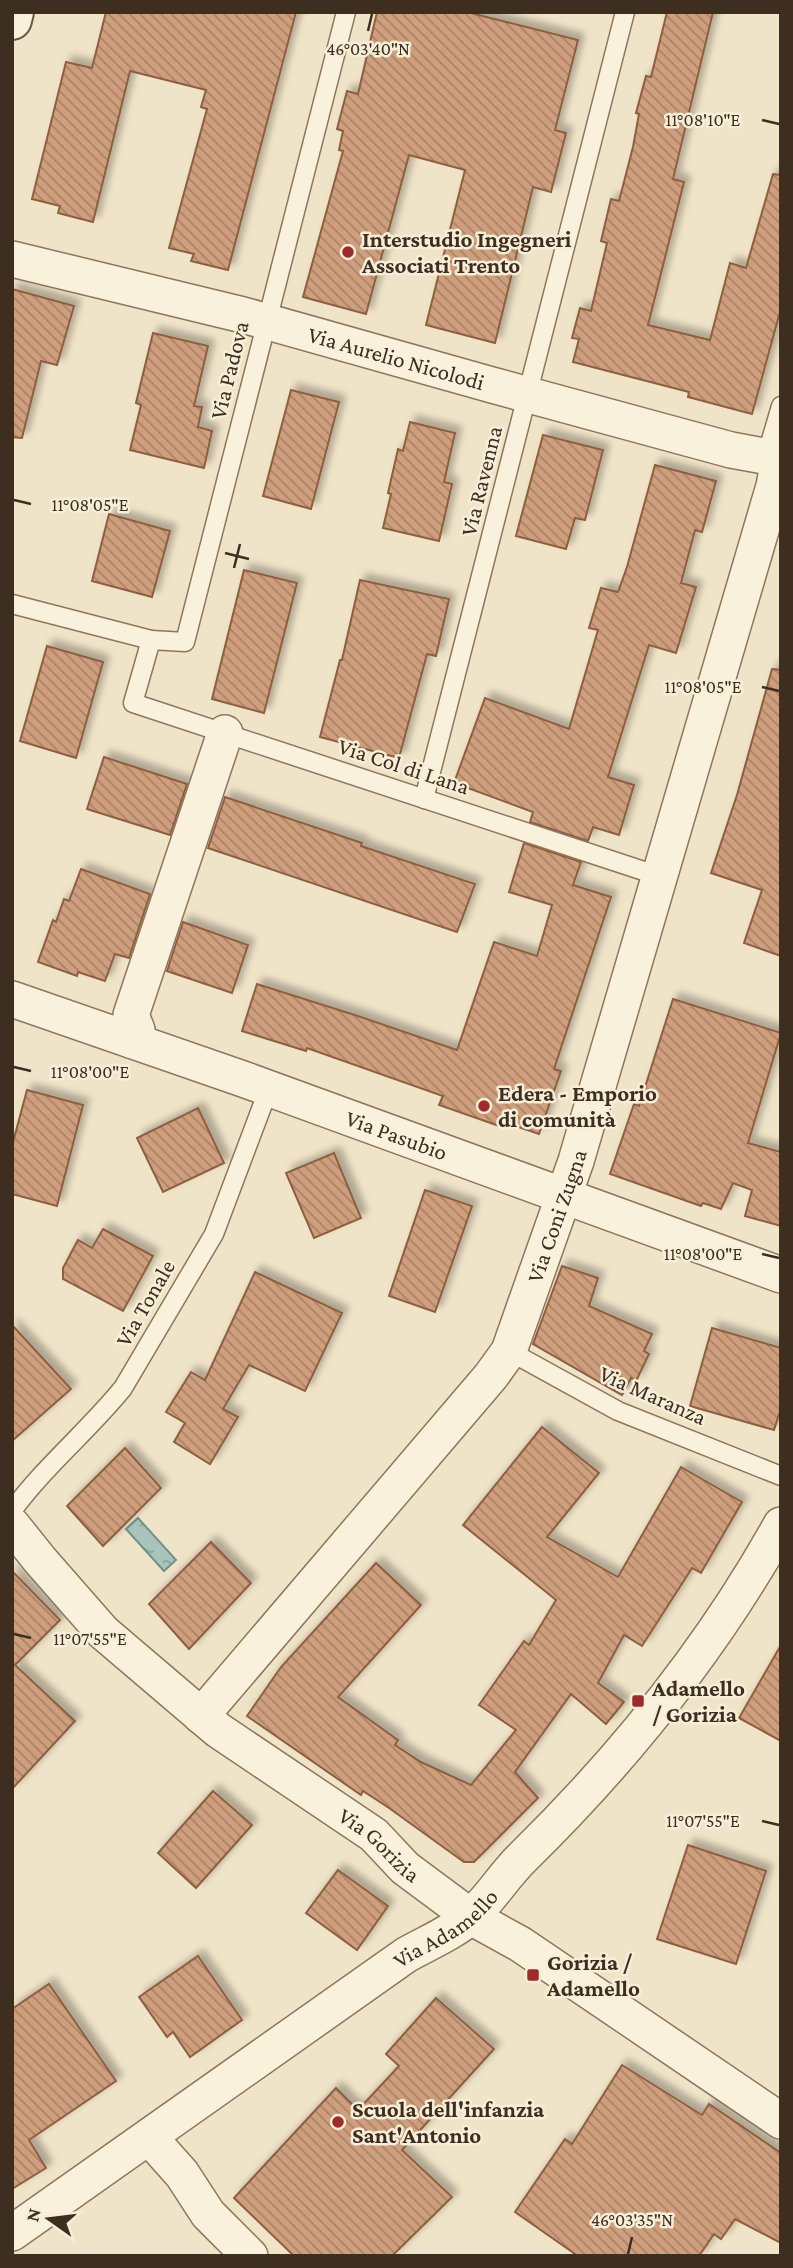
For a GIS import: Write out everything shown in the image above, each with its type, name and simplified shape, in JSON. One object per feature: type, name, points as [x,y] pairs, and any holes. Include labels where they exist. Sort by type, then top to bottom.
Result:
[{"type":"main road","points":[[12,20],[14,12]]},
{"type":"street","name":"Via Aurelio Nicolodi","points":[[12,259],[266,322],[731,450],[775,458]]},
{"type":"street","name":"Via Coni Zugna","points":[[201,1716],[491,1376],[509,1351],[565,1195],[774,486],[775,458]]},
{"type":"street","points":[[134,1041],[137,1030],[131,1015],[225,733]]},
{"type":"street","name":"Via Pasubio","points":[[12,999],[269,1088],[781,1275]]},
{"type":"street","name":"Via Gorizia","points":[[12,1525],[103,1632],[218,1730],[373,1835],[405,1868],[471,1917],[520,1944],[781,2121]]},
{"type":"street","name":"Via Adamello","points":[[12,2233],[406,1955],[471,1917],[513,1867],[600,1779],[647,1724],[737,1599],[781,1525]]},
{"type":"street","points":[[149,2137],[182,2174],[208,2214],[250,2256]]},
{"type":"lane","name":"Via Padova","points":[[151,640],[185,642],[346,12]]},
{"type":"lane","name":"Via Ravenna","points":[[424,799],[625,12]]},
{"type":"lane","points":[[775,458],[781,406]]},
{"type":"lane","points":[[12,604],[151,640]]},
{"type":"lane","name":"Via Col di Lana","points":[[151,640],[133,703],[659,876]]},
{"type":"lane","name":"Via Tonale","points":[[12,1511],[29,1488],[123,1388],[214,1234],[269,1088]]},
{"type":"lane","name":"Via Maranza","points":[[509,1351],[618,1410],[781,1476]]},
{"type":"water","points":[[138,1518],[176,1560],[164,1571],[126,1529]]},
{"type":"building","points":[[106,12],[296,12],[228,270],[191,261],[194,254],[169,248],[207,109],[201,107],[206,90],[130,71],[93,222],[58,213],[60,206],[32,199],[66,62],[92,68]]},
{"type":"building","points":[[377,12],[467,12],[578,40],[555,130],[566,133],[551,192],[533,187],[495,343],[426,325],[465,170],[409,155],[366,314],[303,297],[343,151],[339,150],[343,131],[337,129],[347,91],[358,94]]},
{"type":"building","points":[[667,12],[713,12],[673,179],[684,182],[648,325],[710,340],[730,263],[746,268],[773,174],[781,175],[781,308],[752,414],[688,397],[689,392],[573,362],[579,339],[572,338],[580,308],[591,311],[607,243],[601,241],[611,199],[619,201],[633,147],[639,114],[636,113],[646,76],[651,77]]},
{"type":"building","points":[[12,289],[74,306],[57,365],[41,361],[22,438],[12,437]]},
{"type":"building","points":[[153,333],[208,346],[194,406],[202,407],[198,427],[212,431],[204,468],[130,450],[141,405],[136,403]]},
{"type":"building","points":[[291,390],[339,402],[311,509],[263,496]]},
{"type":"building","points":[[410,422],[455,433],[444,482],[452,484],[439,541],[383,528],[398,449],[403,451]]},
{"type":"building","points":[[543,435],[603,450],[585,520],[575,518],[566,549],[516,536]]},
{"type":"building","points":[[655,465],[716,481],[702,532],[695,530],[681,583],[696,587],[676,653],[649,645],[608,777],[634,785],[619,835],[593,827],[588,841],[530,822],[533,812],[454,783],[485,698],[569,729],[598,630],[589,628],[601,588],[618,592]]},
{"type":"building","points":[[109,514],[170,531],[152,597],[92,581]]},
{"type":"building","points":[[244,570],[297,583],[264,713],[212,699]]},
{"type":"building","points":[[360,580],[449,599],[436,656],[427,654],[399,758],[320,737],[342,660]]},
{"type":"building","points":[[47,646],[103,662],[76,758],[20,741]]},
{"type":"building","points":[[772,669],[781,670],[781,956],[744,943],[762,890],[711,873],[737,795]]},
{"type":"building","points":[[104,757],[187,784],[170,835],[87,809]]},
{"type":"building","points":[[225,797],[475,884],[457,932],[208,848]]},
{"type":"building","points":[[524,843],[581,862],[573,885],[611,897],[554,1069],[561,1071],[539,1134],[501,1121],[499,1126],[439,1105],[443,1096],[307,1048],[306,1051],[242,1031],[257,984],[457,1050],[494,942],[537,956],[552,905],[509,892]]},
{"type":"building","points":[[81,869],[150,894],[129,958],[115,954],[105,981],[78,972],[77,976],[38,962],[53,920],[56,922],[64,899],[69,901]]},
{"type":"building","points":[[183,922],[248,945],[232,993],[167,971]]},
{"type":"building","points":[[673,999],[781,1033],[748,1143],[781,1152],[781,1226],[745,1216],[752,1190],[733,1183],[721,1209],[703,1203],[701,1206],[610,1174],[634,1104],[639,1106]]},
{"type":"building","points":[[27,1090],[83,1105],[57,1206],[12,1194],[12,1146]]},
{"type":"building","points":[[198,1108],[224,1163],[163,1192],[137,1138]]},
{"type":"building","points":[[334,1153],[361,1218],[314,1238],[286,1173]]},
{"type":"building","points":[[425,1190],[472,1206],[435,1312],[389,1296]]},
{"type":"building","points":[[103,1229],[153,1256],[123,1311],[63,1279],[63,1268],[78,1240],[92,1248]]},
{"type":"building","points":[[562,1266],[598,1278],[589,1306],[652,1334],[644,1351],[649,1354],[636,1381],[631,1378],[622,1395],[533,1344]]},
{"type":"building","points":[[255,1272],[342,1313],[305,1391],[249,1365],[223,1409],[238,1417],[210,1464],[174,1442],[185,1423],[166,1412],[191,1372],[205,1380]]},
{"type":"building","points":[[12,1325],[71,1389],[12,1441]]},
{"type":"building","points":[[712,1328],[781,1348],[781,1408],[774,1430],[690,1406]]},
{"type":"building","points":[[542,1427],[599,1473],[547,1537],[618,1577],[681,1467],[742,1502],[701,1573],[692,1568],[642,1646],[624,1635],[598,1683],[624,1702],[606,1724],[571,1694],[515,1772],[538,1798],[474,1862],[464,1862],[389,1808],[363,1791],[361,1795],[247,1716],[281,1667],[376,1563],[421,1605],[338,1697],[398,1740],[395,1745],[421,1762],[471,1785],[516,1730],[479,1705],[524,1641],[529,1645],[556,1600],[463,1525]]},
{"type":"building","points":[[125,1448],[161,1488],[103,1546],[67,1506]]},
{"type":"building","points":[[211,1542],[251,1583],[189,1649],[149,1604]]},
{"type":"building","points":[[12,1571],[60,1620],[15,1665],[75,1721],[12,1789]]},
{"type":"building","points":[[781,1645],[781,1741],[739,1718]]},
{"type":"building","points":[[213,1791],[252,1825],[196,1888],[158,1853]]},
{"type":"building","points":[[688,1845],[766,1871],[736,1964],[657,1939]]},
{"type":"building","points":[[338,1870],[388,1906],[357,1950],[306,1913]]},
{"type":"building","points":[[198,1956],[242,2020],[190,2057],[173,2032],[167,2037],[139,1997]]},
{"type":"building","points":[[49,1984],[116,2081],[29,2140],[46,2168],[12,2189],[12,2009]]},
{"type":"building","name":"Scuola dell'infanzia Sant'Antonio","points":[[436,1998],[494,2049],[402,2150],[452,2197],[392,2256],[294,2256],[234,2198],[336,2088],[358,2110],[399,2066],[386,2054]]},
{"type":"building","points":[[622,2065],[702,2115],[709,2104],[781,2153],[781,2243],[735,2219],[721,2239],[714,2234],[699,2256],[578,2256],[515,2212],[565,2139],[572,2144]]},
{"type":"place","name":"Interstudio Ingegneri Associati Trento","points":[[348,252]]},
{"type":"place","name":"Edera - Emporio di comunità","points":[[484,1106]]},
{"type":"place","name":"Adamello / Gorizia","points":[[638,1701]]},
{"type":"place","name":"Gorizia / Adamello","points":[[533,1975]]},
{"type":"place","name":"Scuola dell'infanzia Sant'Antonio","points":[[338,2122]]}]
